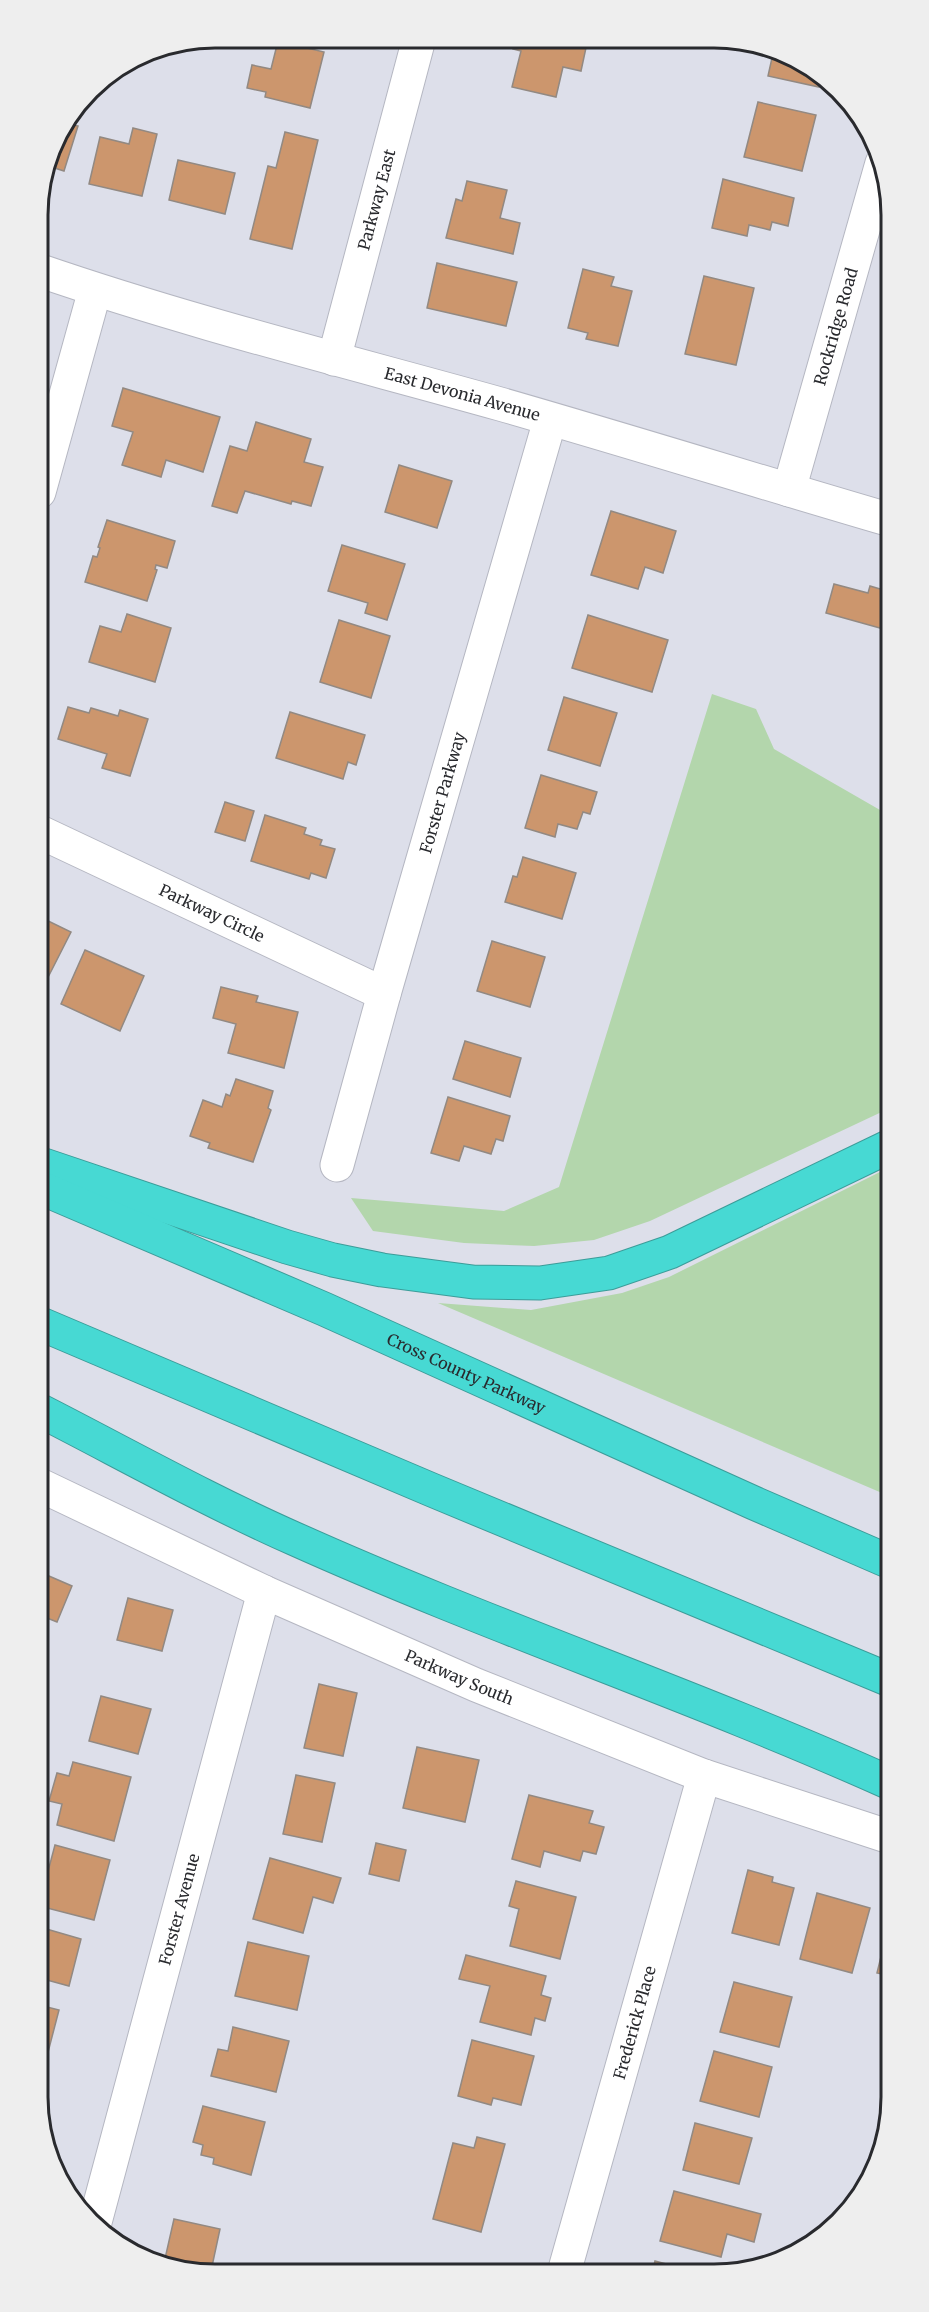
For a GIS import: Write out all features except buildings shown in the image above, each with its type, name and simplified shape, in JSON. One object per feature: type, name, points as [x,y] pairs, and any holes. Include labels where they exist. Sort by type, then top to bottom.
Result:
[{"type":"highway","points":[[48,1166],[287,1247],[333,1260],[382,1270],[473,1282],[540,1283],[609,1273],[670,1252],[881,1150]]},
{"type":"highway","name":"Cross County Parkway","points":[[48,1191],[324,1309],[881,1558]]},
{"type":"highway","points":[[48,1327],[432,1490],[881,1676]]},
{"type":"highway","points":[[48,1415],[295,1539],[563,1651],[755,1724],[881,1779]]},
{"type":"street","name":"Parkway East","points":[[334,359],[417,48]]},
{"type":"street","name":"Rockridge Road","points":[[789,490],[877,180]]},
{"type":"street","name":"East Devonia Avenue","points":[[48,274],[95,290],[881,518]]},
{"type":"street","points":[[48,460],[95,290]]},
{"type":"street","name":"Forster Parkway","points":[[337,1165],[384,994],[550,420]]},
{"type":"street","name":"Parkway Circle","points":[[48,836],[384,994]]},
{"type":"street","name":"Parkway South","points":[[48,1489],[264,1592],[476,1685],[704,1776],[881,1834]]},
{"type":"street","name":"Forster Avenue","points":[[97,2215],[264,1592]]},
{"type":"street","name":"Frederick Place","points":[[567,2264],[704,1776]]},
{"type":"green space","points":[[712,694],[756,709],[774,749],[881,811],[881,1112],[650,1221],[594,1240],[534,1246],[464,1243],[373,1231],[351,1198],[504,1211],[559,1187]]},
{"type":"green space","points":[[881,1171],[881,1493],[438,1303],[531,1310],[622,1293],[669,1277]]}]
